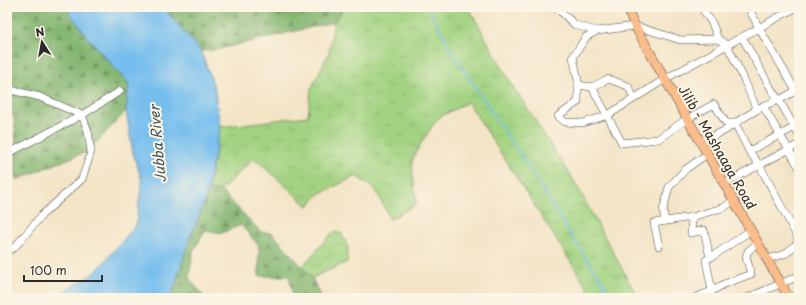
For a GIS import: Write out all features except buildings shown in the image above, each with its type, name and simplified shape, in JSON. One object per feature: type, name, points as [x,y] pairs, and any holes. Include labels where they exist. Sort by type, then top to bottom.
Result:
[{"type":"main road","name":"Jilib - Mashaaga Road","points":[[629,7],[634,26],[789,298]]},
{"type":"street","points":[[556,7],[576,24],[597,31]]},
{"type":"street","points":[[701,7],[712,23],[718,40]]},
{"type":"street","points":[[700,142],[726,130],[760,108],[798,92],[748,7]]},
{"type":"street","points":[[797,7],[759,28],[727,45],[665,79],[608,115],[583,124],[565,122],[558,116],[578,102],[578,80],[573,57],[586,37],[597,31],[634,26],[681,40],[718,40],[727,45],[760,108],[780,135],[799,167]]},
{"type":"street","points":[[742,37],[773,92],[797,126],[799,135]]},
{"type":"street","points":[[578,85],[592,87],[608,79],[628,86],[634,98]]},
{"type":"street","points":[[592,87],[622,143],[658,139],[687,119],[714,104],[726,123],[735,123]]},
{"type":"street","points":[[7,89],[40,97],[82,115],[88,131],[92,152],[82,179],[42,215],[14,248],[7,251]]},
{"type":"street","points":[[7,154],[82,115],[120,91]]},
{"type":"street","points":[[735,123],[749,151],[760,166],[799,241],[785,254],[767,259]]},
{"type":"street","points":[[749,151],[797,126]]},
{"type":"street","points":[[724,184],[799,144]]},
{"type":"street","points":[[665,221],[663,211],[669,187],[686,169],[707,154]]},
{"type":"street","points":[[659,246],[654,223],[692,217],[725,207],[734,200]]},
{"type":"street","points":[[692,217],[692,232],[704,230],[709,253],[713,256]]},
{"type":"street","points":[[792,228],[799,223]]},
{"type":"street","points":[[712,291],[706,260],[751,230]]},
{"type":"street","points":[[694,298],[712,291],[724,284],[752,274],[746,257],[748,251],[758,243]]},
{"type":"street","points":[[747,298],[799,276]]},
{"type":"green space","points":[[7,7],[65,7],[89,39],[129,84],[126,111],[88,151],[16,180],[15,122],[7,102]]},
{"type":"green space","points":[[163,7],[344,7],[334,22],[215,50],[201,51]]},
{"type":"green space","points":[[344,7],[468,7],[514,88],[573,179],[638,298],[594,298],[468,102],[438,118],[421,143],[412,160],[417,204],[390,219],[376,190],[356,176],[319,194],[308,206],[254,158],[221,191],[208,190],[220,127],[308,116],[311,89],[329,53],[334,22]]},
{"type":"green space","points":[[208,190],[221,191],[261,232],[272,233],[312,278],[321,298],[292,298],[289,276],[259,276],[259,246],[241,225],[222,233],[205,230],[193,252],[189,278],[204,298],[171,298],[190,237],[206,199]]},
{"type":"green space","points":[[333,232],[342,234],[348,248],[347,262],[312,278],[302,267]]},
{"type":"water","name":"Jubba River","points":[[65,7],[163,7],[201,51],[214,87],[220,127],[206,199],[190,237],[171,298],[54,298],[96,272],[136,225],[142,181],[133,153],[126,111],[129,84],[89,39]]},
{"type":"waterway","points":[[428,7],[453,54],[536,178],[572,237],[613,298]]}]
